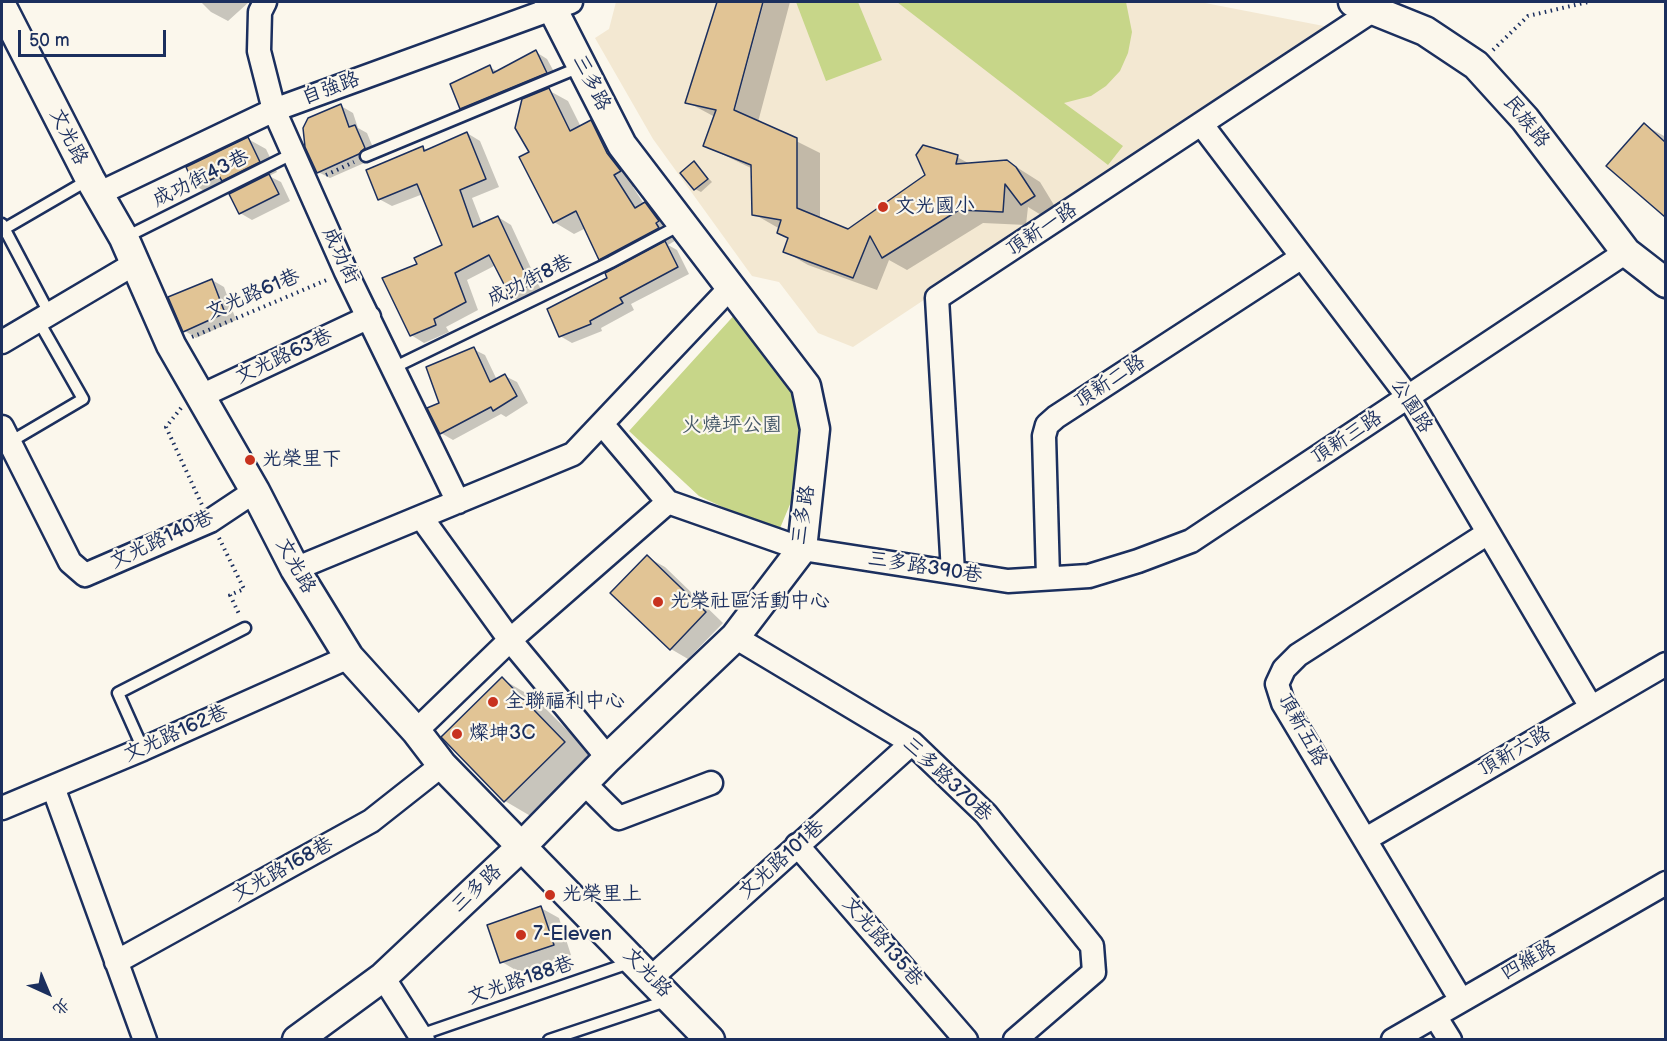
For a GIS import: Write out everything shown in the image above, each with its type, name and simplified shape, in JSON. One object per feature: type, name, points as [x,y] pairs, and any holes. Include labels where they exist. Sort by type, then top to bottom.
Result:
[{"type":"street","name":"成功街","points":[[265,2],[260,12],[259,51],[274,110],[346,272],[458,502]]},
{"type":"street","name":"自強路","points":[[94,187],[274,110],[558,4]]},
{"type":"street","name":"三多路","points":[[297,1040],[383,977],[521,847],[608,758],[735,637],[802,549],[815,429],[806,386],[622,146],[583,66],[558,4]]},
{"type":"street","name":"民族路","points":[[1364,5],[1425,31],[1476,65],[1525,119],[1626,252],[1665,283]]},
{"type":"street","name":"頂新一路","points":[[953,572],[937,298],[1202,125],[1364,5]]},
{"type":"street","name":"文光路","points":[[2,7],[94,187],[124,238],[171,345],[255,491],[296,569],[349,657],[416,731],[442,765],[644,969],[710,1040]]},
{"type":"street","name":"公園路","points":[[1202,125],[1409,398],[1591,707]]},
{"type":"street","name":"頂新三路","points":[[1048,577],[1089,576],[1191,541],[1626,252]]},
{"type":"street","name":"頂新二路","points":[[1048,577],[1044,435],[1047,425],[1302,257]]},
{"type":"street","points":[[2,342],[134,264]]},
{"type":"street","points":[[296,569],[573,453],[730,288]]},
{"type":"street","name":"文光路63巷","points":[[199,397],[369,317]]},
{"type":"street","points":[[416,731],[510,640],[668,502],[602,424]]},
{"type":"street","name":"文光路140巷","points":[[6,434],[70,562],[85,575],[210,521],[255,491]]},
{"type":"street","name":"三多路390巷","points":[[668,502],[802,549],[1008,581],[1048,577]]},
{"type":"street","points":[[421,517],[510,640],[608,758]]},
{"type":"street","name":"頂新五路","points":[[1461,1000],[1283,703],[1277,684],[1284,669],[1298,656],[1488,533]]},
{"type":"street","name":"三多路370巷","points":[[735,637],[912,743],[987,814],[1092,946],[1094,972],[1015,1040]]},
{"type":"street","name":"文光路162巷","points":[[2,808],[143,750],[349,657]]},
{"type":"street","name":"頂新六路","points":[[1366,839],[1665,664]]},
{"type":"street","name":"文光路101巷","points":[[644,969],[797,845],[912,743]]},
{"type":"street","name":"文光路168巷","points":[[116,962],[371,821],[442,765]]},
{"type":"street","points":[[584,783],[619,818],[711,783]]},
{"type":"street","points":[[53,788],[145,1040]]},
{"type":"street","name":"文光路135巷","points":[[797,845],[966,1040]]},
{"type":"street","name":"四維路","points":[[1393,1040],[1665,883]]},
{"type":"street","points":[[383,977],[421,1037]]},
{"type":"street","points":[[1435,1016],[1450,1040]]},
{"type":"lane","points":[[366,156],[583,66]]},
{"type":"lane","name":"成功街43巷","points":[[124,238],[294,152]]},
{"type":"lane","points":[[6,434],[83,399],[2,226],[94,187]]},
{"type":"lane","name":"成功街8巷","points":[[393,368],[611,262],[682,224]]},
{"type":"lane","points":[[143,750],[118,693],[245,628]]},
{"type":"lane","name":"文光路188巷","points":[[421,1037],[644,969]]},
{"type":"lane","points":[[549,1040],[672,999]]},
{"type":"path","points":[[1476,65],[1528,16],[1588,2]]},
{"type":"path","points":[[308,184],[366,156]]},
{"type":"path","name":"文光路61巷","points":[[171,345],[346,272]]},
{"type":"shaded area","name":"文光國小","points":[[616,2],[1200,2],[1334,28],[853,347],[818,333],[779,282],[752,276],[653,139],[595,38],[609,29]]},
{"type":"green space","points":[[796,2],[858,2],[882,60],[826,81]]},
{"type":"green space","points":[[897,2],[1126,2],[1132,32],[1128,53],[1120,71],[1106,86],[1091,96],[1064,103],[1123,146],[1108,165]]},
{"type":"green space","name":"火燒坪公園","points":[[738,311],[785,373],[810,423],[796,490],[778,533],[699,496],[629,431]]},
{"type":"building","points":[[717,2],[763,2],[734,110],[797,138],[797,208],[848,229],[925,175],[916,155],[923,145],[958,155],[956,164],[1007,160],[1016,167],[1035,196],[1021,205],[1005,184],[1003,212],[959,210],[882,258],[870,236],[853,278],[783,252],[788,238],[777,233],[781,220],[752,215],[751,165],[703,146],[716,110],[685,103]]},
{"type":"building","points":[[536,50],[547,73],[460,109],[450,84],[490,65],[493,73]]},
{"type":"building","points":[[549,88],[570,131],[591,120],[607,153],[621,171],[614,175],[635,208],[645,202],[659,221],[656,223],[659,228],[599,260],[576,211],[553,223],[519,157],[529,152],[515,128],[522,99]]},
{"type":"building","points":[[341,104],[349,127],[355,125],[365,148],[359,154],[317,173],[305,147],[303,128],[308,118]]},
{"type":"building","points":[[1644,123],[1665,142],[1665,217],[1606,166]]},
{"type":"building","points":[[467,132],[486,179],[460,190],[473,227],[498,216],[530,284],[511,298],[489,255],[455,273],[466,302],[434,319],[436,325],[410,336],[382,278],[417,264],[414,258],[442,245],[417,184],[378,200],[366,170],[423,146],[424,151]]},
{"type":"building","points":[[248,137],[260,162],[222,181],[219,176],[195,187],[186,167]]},
{"type":"building","points":[[694,161],[708,179],[694,190],[680,173]]},
{"type":"building","points":[[269,174],[279,194],[239,214],[229,194]]},
{"type":"building","points":[[665,241],[678,267],[620,298],[623,303],[590,321],[591,324],[559,337],[547,309],[607,278],[605,273]]},
{"type":"building","points":[[212,279],[225,313],[183,332],[168,297]]},
{"type":"building","points":[[474,347],[490,382],[505,374],[517,396],[493,411],[491,407],[440,434],[427,408],[439,403],[426,367]]},
{"type":"building","name":"光榮社區活動中心","points":[[647,555],[706,612],[670,650],[610,593]]},
{"type":"building","points":[[502,677],[565,742],[504,802],[441,737]]},
{"type":"building","name":"7-Eleven","points":[[541,906],[554,945],[500,963],[487,925]]},
{"type":"place","name":"文光國小","points":[[883,207]]},
{"type":"place","name":"光榮里下","points":[[250,460]]},
{"type":"place","name":"光榮社區活動中心","points":[[658,602]]},
{"type":"place","name":"全聯福利中心","points":[[493,702]]},
{"type":"place","name":"燦坤3C","points":[[457,734]]},
{"type":"place","name":"光榮里上","points":[[550,895]]},
{"type":"place","name":"7-Eleven","points":[[521,935]]}]
